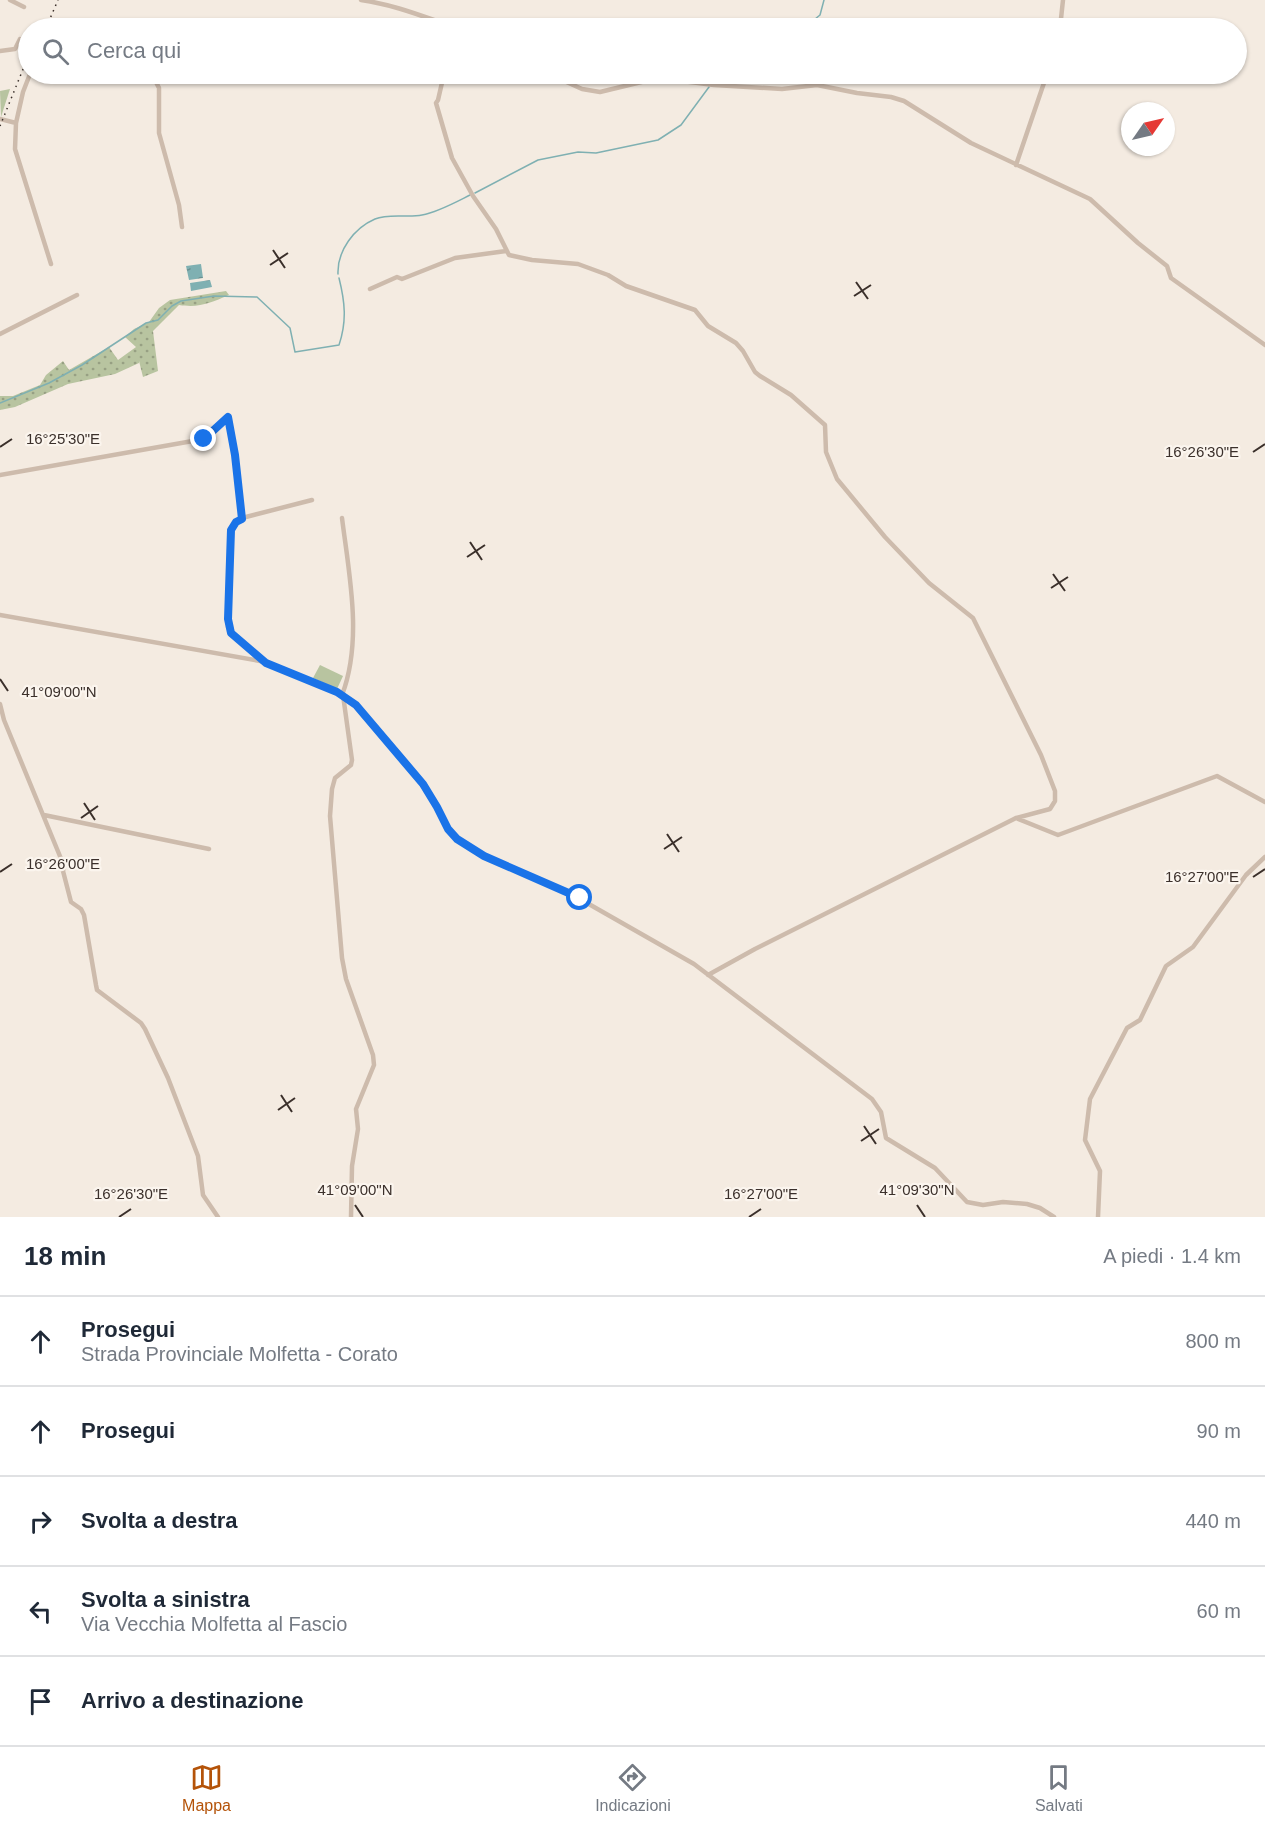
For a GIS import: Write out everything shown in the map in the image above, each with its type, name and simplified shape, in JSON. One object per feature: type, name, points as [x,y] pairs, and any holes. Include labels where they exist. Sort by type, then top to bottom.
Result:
[{"type":"street","points":[[10,0],[24,7]]},
{"type":"street","points":[[361,0],[383,3],[428,18]]},
{"type":"street","points":[[1061,18],[1063,0]]},
{"type":"street","points":[[0,51],[15,49],[18,43]]},
{"type":"street","points":[[26,84],[16,123],[15,148],[51,264]]},
{"type":"street","points":[[157,84],[159,88],[159,133],[179,205],[182,227]]},
{"type":"street","points":[[442,84],[436,103],[452,159],[496,229],[509,255],[532,260],[578,264],[608,275],[626,286],[695,310],[708,326],[736,343],[754,372],[791,395],[825,425],[826,452],[837,479],[922,577],[973,618],[1041,755],[1055,791],[1056,801],[1050,809],[1016,818],[708,975]]},
{"type":"street","points":[[568,84],[600,92],[633,84]]},
{"type":"street","points":[[699,84],[782,89],[817,86],[904,101],[971,142],[1090,199],[1167,266],[1171,278],[1265,345]]},
{"type":"street","points":[[1016,165],[1044,84]]},
{"type":"street","points":[[0,119],[16,123]]},
{"type":"street","points":[[370,289],[397,277],[402,279],[455,258],[506,251]]},
{"type":"street","points":[[0,334],[77,295]]},
{"type":"street","points":[[0,475],[204,439],[228,417],[242,519]]},
{"type":"street","points":[[266,663],[231,633],[228,627],[231,530],[236,522],[242,519],[312,500]]},
{"type":"street","points":[[342,518],[348,568],[352,645],[343,695],[352,760],[351,765],[335,778],[330,816],[344,968],[373,1055],[374,1065],[356,1109],[357,1129],[352,1166],[351,1217]]},
{"type":"street","points":[[0,615],[266,663],[343,695],[356,705],[402,757],[423,784],[448,829],[457,839],[484,856],[580,898],[693,964],[872,1099],[881,1112],[886,1138],[935,1168],[967,1202],[983,1205],[1003,1202],[1027,1204],[1040,1208],[1054,1217]]},
{"type":"street","points":[[0,704],[4,720],[64,866],[63,871],[71,902],[81,909],[84,915],[97,990],[141,1023],[145,1029],[168,1078],[198,1156],[203,1196],[218,1217]]},
{"type":"street","points":[[1016,818],[1058,835],[1217,776],[1265,802]]},
{"type":"street","points":[[44,815],[209,849]]},
{"type":"street","points":[[1098,1217],[1100,1171],[1085,1140],[1090,1099],[1127,1028],[1140,1020],[1166,966],[1193,947],[1246,875],[1265,857]]},
{"type":"green space","points":[[10,89],[1,117],[0,91]]},
{"type":"green space","points":[[226,291],[229,295],[210,302],[193,306],[179,305],[153,331],[158,371],[143,377],[139,361],[115,374],[68,384],[15,407],[0,410],[0,396],[13,396],[40,385],[46,375],[63,361],[69,370],[109,347],[118,360],[136,347],[125,337],[134,329],[149,322],[159,308],[170,300]]},
{"type":"green space","points":[[320,665],[343,676],[337,689],[313,678]]},
{"type":"water","points":[[201,264],[203,278],[189,280],[186,266]]},
{"type":"water","points":[[210,280],[212,287],[191,291],[190,283]]},
{"type":"waterway","points":[[816,18],[820,15],[824,0]]},
{"type":"waterway","points":[[475,193],[538,160],[578,152],[596,153],[658,140],[681,125],[709,87]]},
{"type":"waterway","points":[[338,274],[340,257],[348,241],[367,223],[386,216],[428,214],[470,195]]},
{"type":"waterway","points":[[0,403],[49,383],[82,365],[146,323],[158,320],[172,306],[181,301],[214,296],[257,297],[290,328],[295,352],[339,345],[344,312],[339,278]]},
{"type":"railway","points":[[50,18],[58,0]]},
{"type":"railway","points":[[0,126],[18,82]]},
{"type":"route","points":[[204,439],[228,417],[242,519],[236,522],[231,530],[228,627],[231,633],[266,663],[337,692],[356,705],[423,784],[448,829],[465,846],[580,898]]}]
